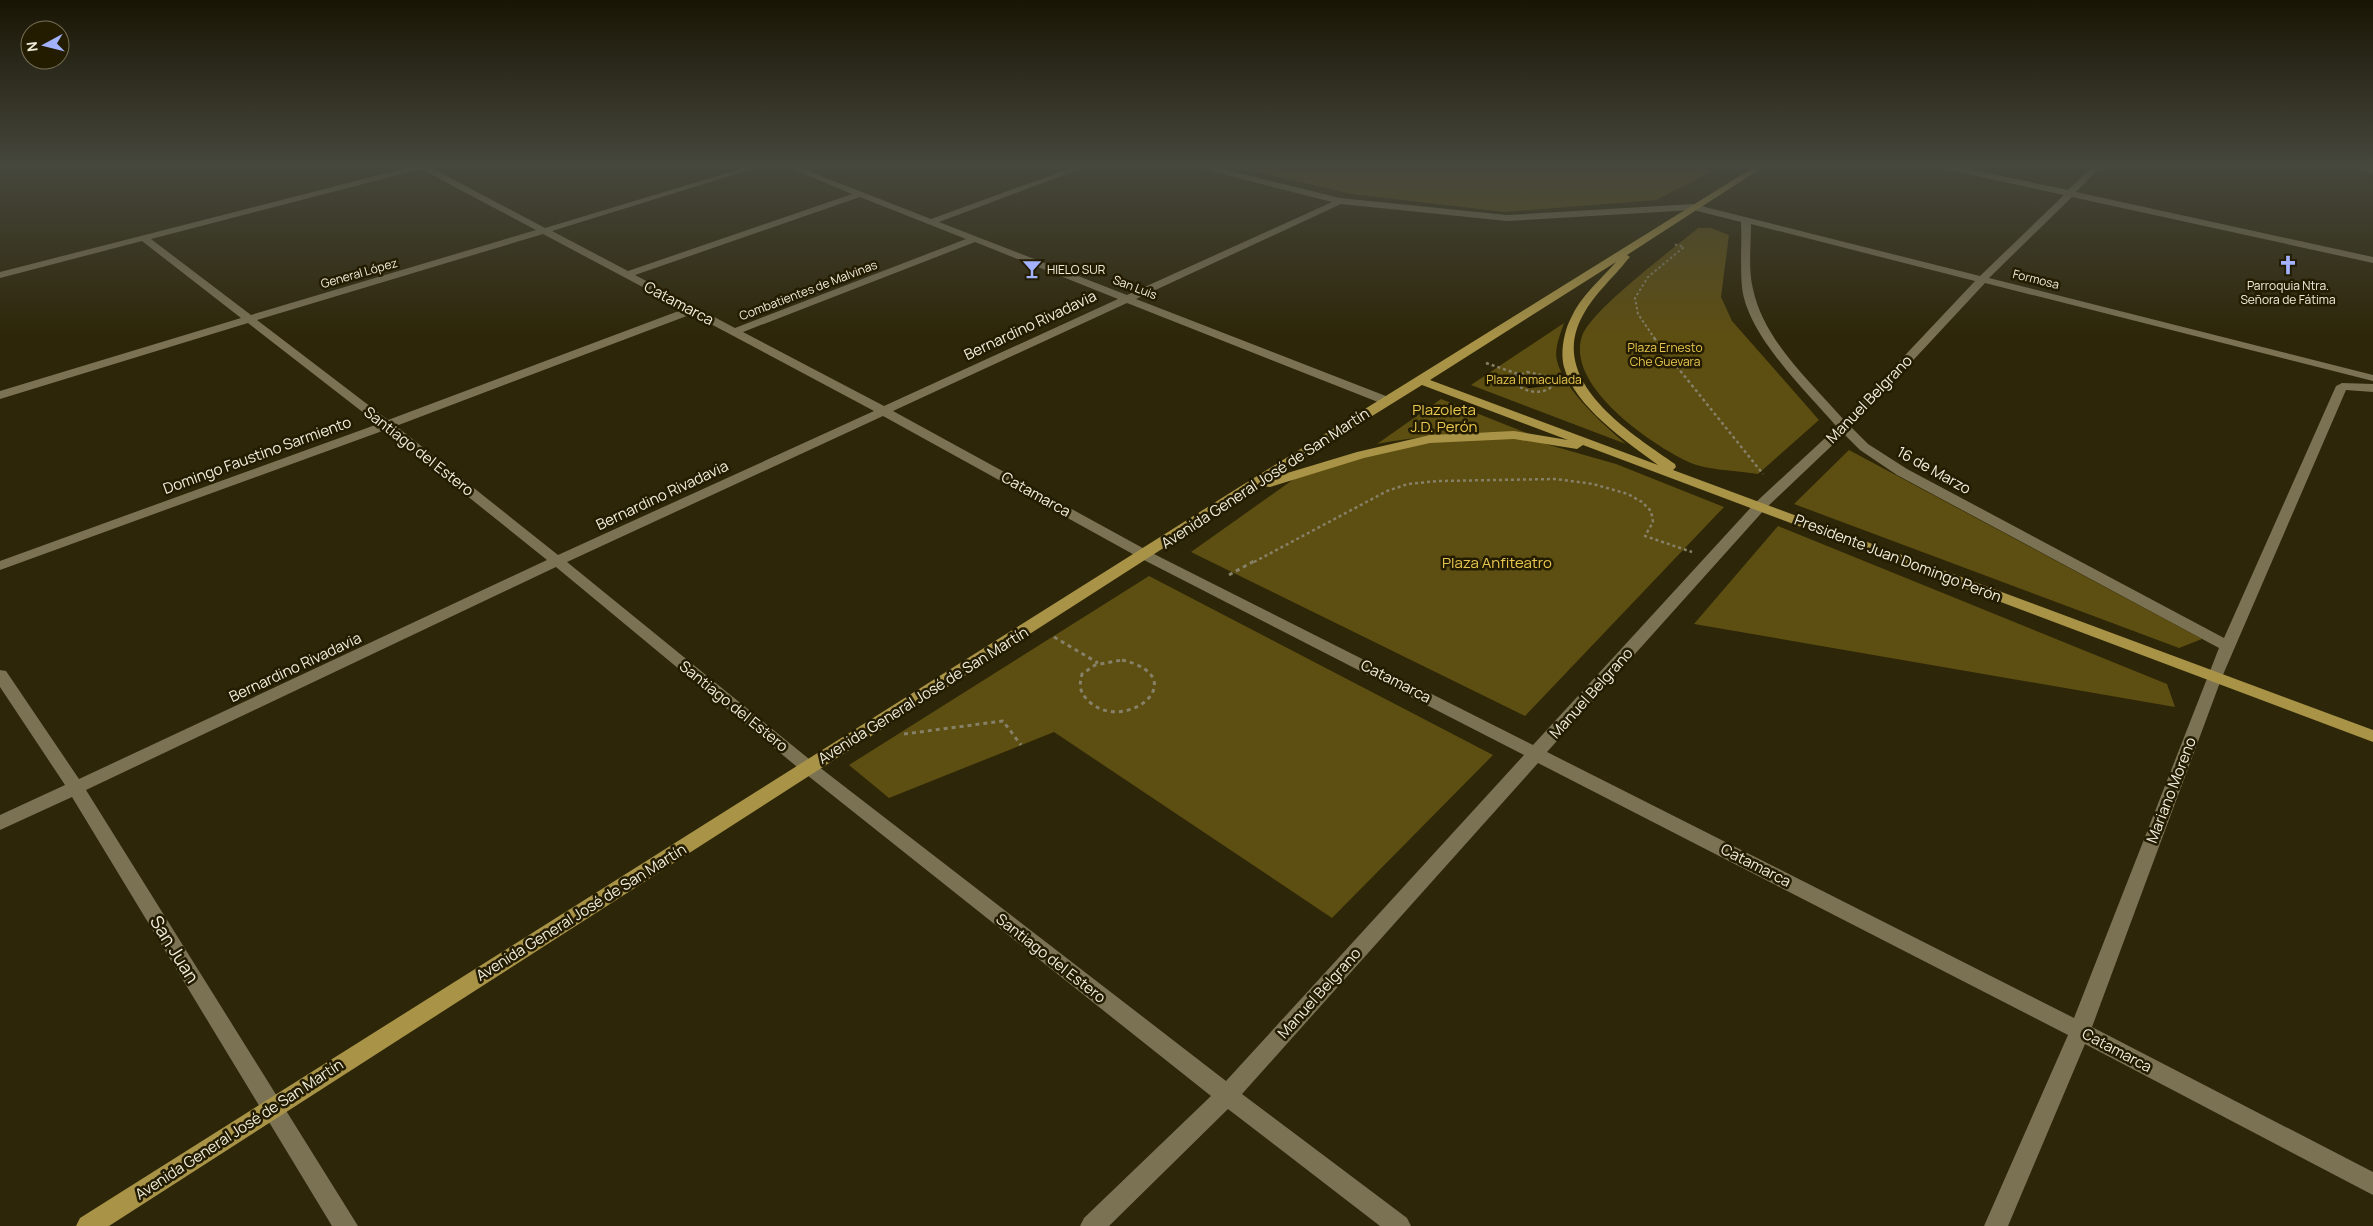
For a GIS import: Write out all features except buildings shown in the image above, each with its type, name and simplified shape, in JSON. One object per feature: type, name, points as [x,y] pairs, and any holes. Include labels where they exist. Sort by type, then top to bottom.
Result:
[{"type":"main road","name":"Avenida General José de San Martín","points":[[88,1226],[808,767],[1146,555],[1246,489],[1386,401],[1422,381],[1668,224]]},
{"type":"main road","points":[[1632,248],[1575,319],[1570,339],[1569,368],[1589,400],[1626,435],[1688,479]]},
{"type":"main road","name":"Presidente Juan Domingo Perón","points":[[1422,381],[2373,736]]},
{"type":"main road","points":[[1246,489],[1361,455],[1430,439],[1514,435],[1611,451]]},
{"type":"street","points":[[0,274],[193,224]]},
{"type":"street","name":"Catamarca","points":[[531,224],[884,411],[1146,555],[1538,753],[2080,1031],[2373,1184]]},
{"type":"street","name":"General López","points":[[0,395],[249,318],[570,224]]},
{"type":"street","points":[[626,274],[772,224]]},
{"type":"street","name":"San Luis","points":[[937,224],[1386,401]]},
{"type":"street","name":"Bernardino Rivadavia","points":[[0,823],[557,561],[1289,224]]},
{"type":"street","name":"16 de Marzo","points":[[1746,224],[1747,288],[1757,321],[1789,365],[1864,447],[1902,472],[2228,646]]},
{"type":"street","name":"Formosa","points":[[1767,224],[2373,378]]},
{"type":"street","name":"Manuel Belgrano","points":[[1092,1226],[1227,1095],[1760,506],[1844,427],[1983,279],[2038,224]]},
{"type":"street","points":[[2211,224],[2373,260]]},
{"type":"street","name":"Santiago del Estero","points":[[143,237],[387,425],[557,561],[808,767],[1227,1095],[1399,1226]]},
{"type":"street","name":"Combatientes de Malvinas","points":[[734,332],[975,239]]},
{"type":"street","name":"Domingo Faustino Sarmiento","points":[[0,566],[387,425],[692,310]]},
{"type":"street","name":"Mariano Moreno","points":[[1996,1226],[2080,1031],[2214,677],[2342,386],[2373,388]]},
{"type":"street","name":"San Juan","points":[[0,675],[76,788],[346,1226]]},
{"type":"path","points":[[1649,237],[1684,247],[1642,284],[1634,298],[1638,313],[1646,328],[1776,490]]},
{"type":"path","points":[[1463,355],[1518,374],[1527,372],[1540,374],[1551,379],[1554,385],[1544,391],[1524,390],[1513,381],[1518,374]]},
{"type":"path","points":[[1208,586],[1386,491],[1409,484],[1442,482],[1566,480],[1613,490],[1639,499],[1651,508],[1654,518],[1653,527],[1645,536],[1712,559]]},
{"type":"path","points":[[1034,625],[1099,663],[1122,660],[1144,666],[1152,673],[1155,681],[1155,689],[1151,698],[1142,705],[1116,712],[1092,706],[1083,699],[1078,683],[1082,675],[1099,663]]},
{"type":"path","points":[[897,735],[1003,721],[1022,746]]},
{"type":"green space","name":"Plaza Ernesto Che Guevara","points":[[1698,228],[1711,228],[1729,235],[1721,297],[1732,321],[1819,420],[1758,474],[1714,469],[1691,463],[1635,429],[1599,394],[1587,375],[1580,355],[1582,336],[1601,311],[1634,280]]},
{"type":"green space","name":"Plaza Inmaculada","points":[[1564,323],[1556,352],[1561,372],[1576,395],[1626,444],[1471,385]]},
{"type":"green space","name":"Plazoleta J.D. Perón","points":[[1441,399],[1532,435],[1513,433],[1454,434],[1377,444]]},
{"type":"green space","name":"Plaza Anfiteatro","points":[[1514,435],[1616,464],[1724,507],[1525,716],[1191,552],[1301,474],[1430,439]]},
{"type":"green space","points":[[1849,450],[2202,639],[2179,648],[1794,504]]},
{"type":"green space","points":[[1778,526],[2167,684],[2175,707],[1694,624]]},
{"type":"green space","points":[[1149,576],[1493,755],[1332,918],[1054,732],[889,798],[849,765]]},
{"type":"shaded area","points":[[1536,375],[1546,380],[1546,386],[1529,388],[1519,384],[1518,380],[1523,376]]},
{"type":"place","name":"Parroquia Ntra. Señora de Fátima","points":[[2288,265]]},
{"type":"place","name":"HIELO SUR","points":[[1032,269]]}]
